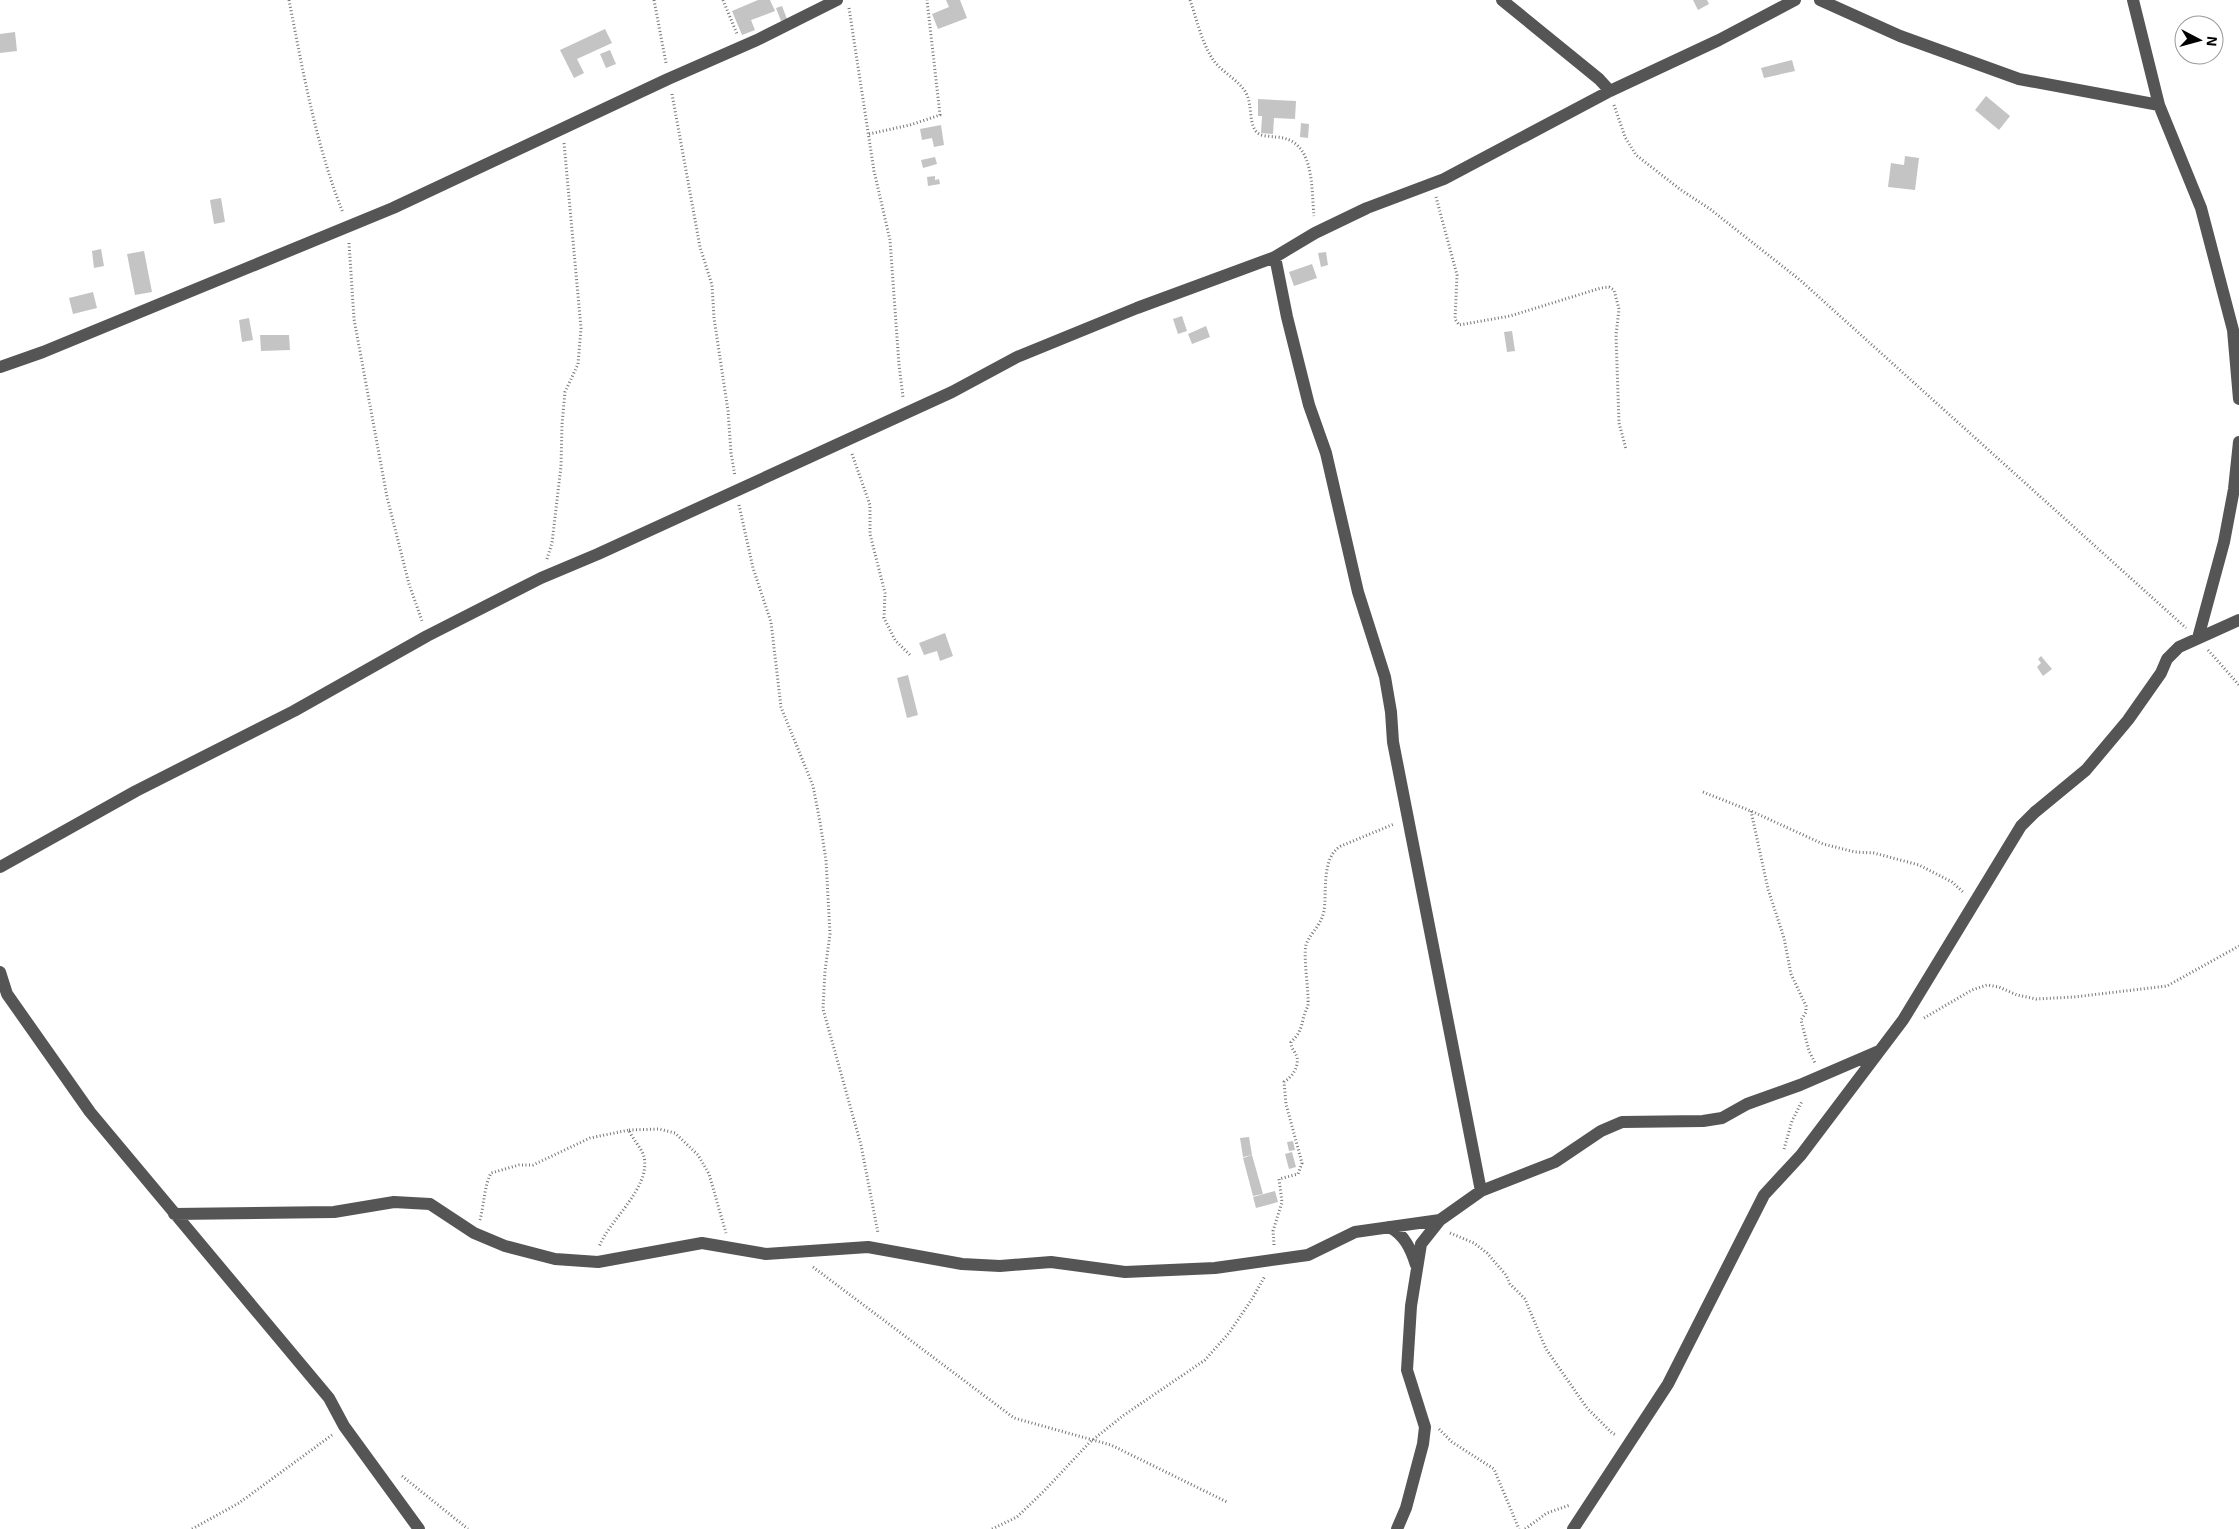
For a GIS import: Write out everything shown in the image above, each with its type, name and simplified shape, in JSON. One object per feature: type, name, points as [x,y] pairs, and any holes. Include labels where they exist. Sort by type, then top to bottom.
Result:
[{"type":"street","points":[[0,367],[43,352],[402,204],[837,0]]},
{"type":"street","points":[[1502,0],[1600,79],[1610,91]]},
{"type":"street","points":[[0,867],[128,795],[294,711],[427,636],[541,578],[598,554],[952,392],[1017,357],[1137,308],[1275,257],[1315,233],[1368,208],[1444,179],[1610,91],[1719,40],[1795,0]]},
{"type":"street","points":[[1820,0],[1900,36],[2018,79],[2159,105]]},
{"type":"street","points":[[2133,0],[2159,105],[2202,208],[2233,330],[2239,399]]},
{"type":"street","points":[[1275,257],[1287,317],[1309,405],[1326,453],[1358,592],[1385,676],[1391,712],[1393,742],[1481,1191]]},
{"type":"street","points":[[2233,330],[2239,318]]},
{"type":"street","points":[[2198,638],[2224,542],[2234,488],[2239,442]]},
{"type":"street","points":[[1573,1529],[1668,1384],[1764,1195],[1801,1155],[1903,1020],[2021,826],[2086,770],[2128,720],[2161,673],[2167,659],[2179,648],[2239,620]]},
{"type":"street","points":[[0,972],[7,994],[90,1112],[328,1398],[344,1426],[418,1529]]},
{"type":"street","points":[[1397,1529],[1403,1519],[1423,1444],[1424,1419],[1410,1381],[1407,1357],[1411,1306],[1421,1244],[1440,1220],[1481,1191],[1556,1162],[1601,1131],[1622,1122],[1714,1120],[1722,1118],[1747,1104],[1811,1080],[1879,1051]]},
{"type":"street","points":[[174,1214],[334,1212],[394,1202],[409,1202],[430,1204],[477,1234],[505,1246],[555,1259],[598,1262],[702,1244],[725,1246],[766,1254],[795,1253],[844,1247],[881,1249],[962,1264],[1000,1266],[1052,1262],[1125,1272],[1216,1268],[1308,1255],[1354,1232],[1440,1220]]},
{"type":"street","points":[[1389,1227],[1398,1231],[1411,1250],[1417,1267]]},
{"type":"path","points":[[288,0],[301,68],[330,180],[348,226],[354,319],[386,497],[409,584],[427,636]]},
{"type":"path","points":[[654,0],[668,79],[684,150],[700,247],[712,284],[714,318],[728,411],[731,453],[737,490],[753,568],[771,622],[781,707],[813,786],[820,822],[826,860],[830,934],[825,971],[823,1009],[861,1145],[881,1249]]},
{"type":"path","points":[[723,0],[742,46]]},
{"type":"path","points":[[848,0],[874,170],[890,240],[899,365],[907,412]]},
{"type":"path","points":[[870,134],[910,126],[940,115],[927,0]]},
{"type":"path","points":[[1190,0],[1213,59],[1225,74],[1241,86],[1247,95],[1255,130],[1262,136],[1289,138],[1299,145],[1305,153],[1310,177],[1315,233]]},
{"type":"path","points":[[1610,91],[1624,138],[1636,155],[1681,190],[1710,209],[1800,280],[2198,638],[2239,685]]},
{"type":"path","points":[[541,578],[552,544],[561,466],[565,392],[578,364],[581,328],[569,214],[568,171],[562,130]]},
{"type":"path","points":[[1432,182],[1457,275],[1455,319],[1459,325],[1510,316],[1601,288],[1610,287],[1614,290],[1619,309],[1616,335],[1619,423],[1626,449]]},
{"type":"path","points":[[844,441],[853,456],[870,505],[870,534],[885,593],[884,618],[895,640],[911,656]]},
{"type":"path","points":[[1703,792],[1751,811],[1823,844],[1855,852],[1874,853],[1920,865],[1952,882],[1975,902]]},
{"type":"path","points":[[1751,811],[1752,824],[1768,889],[1784,938],[1791,974],[1806,1006],[1806,1012],[1801,1020],[1809,1050],[1815,1062],[1811,1080],[1784,1149],[1780,1176]]},
{"type":"path","points":[[992,1529],[1017,1517],[1090,1442],[1124,1415],[1205,1360],[1229,1332],[1252,1299],[1274,1260],[1273,1231],[1282,1202],[1279,1179],[1298,1174],[1302,1163],[1286,1104],[1284,1082],[1291,1078],[1296,1065],[1297,1056],[1291,1048],[1291,1042],[1302,1029],[1304,1013],[1308,1006],[1306,945],[1317,930],[1324,910],[1326,883],[1331,857],[1336,849],[1341,846],[1408,819]]},
{"type":"path","points":[[1918,1021],[1972,990],[1987,986],[1998,987],[2017,995],[2036,999],[2074,997],[2167,986],[2239,946]]},
{"type":"path","points":[[477,1234],[487,1182],[491,1173],[519,1165],[533,1165],[590,1138],[629,1130],[659,1129],[675,1133],[698,1155],[709,1174],[726,1229],[725,1246]]},
{"type":"path","points":[[598,1262],[599,1245],[630,1200],[644,1170],[644,1156],[629,1130]]},
{"type":"path","points":[[1440,1220],[1450,1232],[1487,1253],[1506,1275],[1510,1284],[1525,1299],[1546,1349],[1587,1408],[1612,1433],[1631,1441]]},
{"type":"path","points":[[795,1253],[1014,1418],[1112,1445],[1227,1502]]},
{"type":"path","points":[[1424,1419],[1440,1430],[1452,1442],[1494,1469],[1519,1529]]},
{"type":"path","points":[[192,1529],[239,1502],[344,1426]]},
{"type":"path","points":[[398,1473],[468,1529]]},
{"type":"path","points":[[1525,1529],[1547,1513],[1565,1506],[1591,1504]]},
{"type":"building","points":[[758,0],[770,0],[775,11],[751,20],[755,30],[742,35],[732,11]]},
{"type":"building","points":[[946,0],[960,0],[967,18],[938,29],[932,14],[949,7]]},
{"type":"building","points":[[1693,0],[1707,0],[1709,4],[1698,10]]},
{"type":"building","points":[[782,6],[787,19],[781,21],[776,8]]},
{"type":"building","points":[[605,29],[612,43],[577,59],[584,73],[574,78],[560,50]]},
{"type":"building","points":[[15,32],[17,51],[0,53],[0,34]]},
{"type":"building","points":[[610,50],[616,64],[606,68],[600,54]]},
{"type":"building","points":[[1792,60],[1795,71],[1764,78],[1761,68]]},
{"type":"building","points":[[1986,96],[2010,116],[1999,130],[1975,110]]},
{"type":"building","points":[[1258,99],[1296,101],[1295,119],[1274,118],[1273,134],[1261,133],[1262,116],[1258,116]]},
{"type":"building","points":[[1301,123],[1309,124],[1308,138],[1300,137]]},
{"type":"building","points":[[941,125],[944,145],[934,147],[932,138],[922,140],[920,129]]},
{"type":"building","points":[[1905,156],[1919,158],[1915,190],[1888,187],[1891,163],[1904,165]]},
{"type":"building","points":[[935,157],[937,164],[923,168],[921,160]]},
{"type":"building","points":[[935,176],[935,180],[939,179],[940,184],[928,186],[927,177]]},
{"type":"building","points":[[221,198],[225,222],[214,224],[210,200]]},
{"type":"building","points":[[101,249],[104,266],[94,268],[92,251]]},
{"type":"building","points":[[144,251],[152,292],[135,295],[127,254]]},
{"type":"building","points":[[1326,252],[1328,265],[1321,267],[1318,253]]},
{"type":"building","points":[[1312,264],[1317,278],[1294,286],[1289,272]]},
{"type":"building","points":[[93,292],[97,308],[73,314],[69,298]]},
{"type":"building","points":[[1182,316],[1187,331],[1178,334],[1173,319]]},
{"type":"building","points":[[249,318],[253,340],[242,342],[239,320]]},
{"type":"building","points":[[1206,326],[1210,337],[1192,344],[1188,334]]},
{"type":"building","points":[[1512,331],[1515,351],[1507,352],[1504,332]]},
{"type":"building","points":[[260,335],[289,335],[290,350],[261,351]]},
{"type":"building","points":[[945,633],[953,656],[940,661],[937,651],[924,655],[919,643]]},
{"type":"building","points":[[2041,656],[2052,669],[2043,676],[2037,667],[2041,663],[2038,659]]},
{"type":"building","points":[[908,675],[918,715],[907,718],[897,678]]},
{"type":"building","points":[[1249,1137],[1252,1155],[1243,1157],[1240,1138]]},
{"type":"building","points":[[1293,1141],[1295,1150],[1289,1151],[1287,1142]]},
{"type":"building","points":[[1292,1152],[1296,1167],[1289,1169],[1285,1154]]},
{"type":"building","points":[[1252,1155],[1263,1194],[1253,1196],[1243,1158]]},
{"type":"building","points":[[1275,1191],[1278,1202],[1256,1208],[1253,1197]]}]
